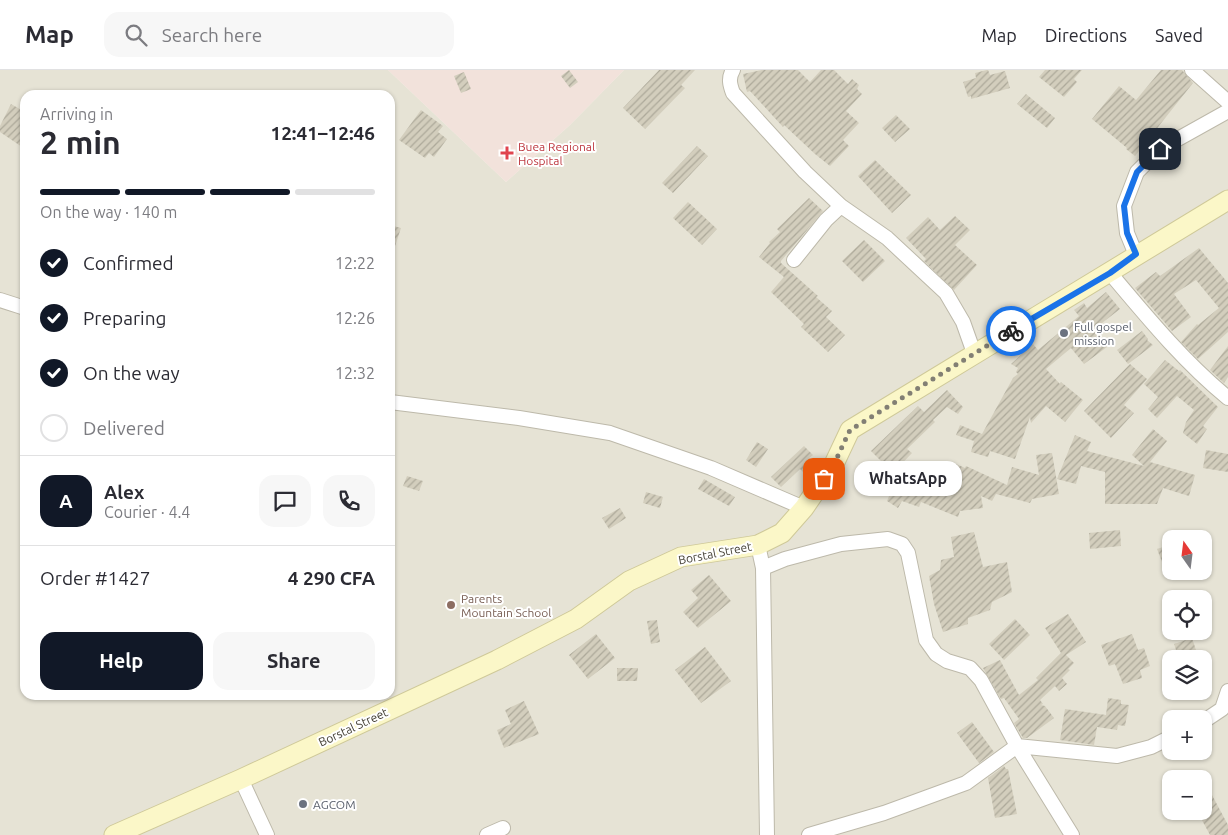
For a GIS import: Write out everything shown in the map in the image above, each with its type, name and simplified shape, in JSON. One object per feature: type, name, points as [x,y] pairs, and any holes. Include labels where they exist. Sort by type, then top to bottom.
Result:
[{"type":"street","points":[[733,70],[730,75],[730,85],[733,93],[805,172],[841,206],[887,238],[946,293],[963,322],[974,353]]},
{"type":"street","points":[[1192,70],[1228,102]]},
{"type":"street","points":[[1136,254],[1127,233],[1124,206],[1137,172],[1160,149],[1228,111]]},
{"type":"street","name":"Borstal Street","points":[[114,835],[241,779],[497,660],[576,619],[628,581],[682,557],[758,545],[782,533],[804,508],[834,464],[850,430],[974,353],[1110,273],[1136,254],[1228,200]]},
{"type":"street","points":[[794,260],[826,220],[841,206]]},
{"type":"street","points":[[1110,273],[1153,324],[1202,377],[1228,398]]},
{"type":"street","points":[[0,300],[20,306]]},
{"type":"street","points":[[395,403],[519,418],[610,433],[711,468],[804,508]]},
{"type":"street","points":[[763,568],[785,559],[841,544],[888,539],[902,544],[908,553],[926,640],[936,654],[947,661],[970,668],[980,680],[1072,835]]},
{"type":"street","points":[[758,545],[763,568],[767,835]]},
{"type":"street","points":[[1212,716],[1222,709],[1228,691]]},
{"type":"street","points":[[809,835],[884,813],[966,783],[1018,746],[1117,756],[1151,747],[1162,742]]},
{"type":"street","points":[[241,779],[267,835]]},
{"type":"street","points":[[487,835],[503,828]]},
{"type":"shaded area","points":[[0,70],[388,70],[506,182],[570,125],[624,70],[1228,70],[1228,835],[0,835]]},
{"type":"shaded area","name":"Buea Regional Hospital","points":[[388,70],[624,70],[570,125],[506,182]]},
{"type":"building","points":[[569,70],[578,82],[570,88],[561,76]]},
{"type":"building","points":[[659,70],[695,70],[681,85],[685,88],[645,129],[623,108]]},
{"type":"building","points":[[762,70],[798,70],[810,82],[821,70],[834,70],[848,84],[852,79],[859,85],[857,89],[862,94],[846,111],[859,123],[843,140],[849,146],[830,166],[784,125],[783,127],[750,91],[747,92],[743,74]]},
{"type":"building","points":[[988,70],[990,75],[1005,71],[1010,88],[971,99],[971,96],[968,97],[963,82],[976,78],[975,73]]},
{"type":"building","points":[[1045,70],[1082,70],[1074,79],[1077,82],[1064,97],[1039,77]]},
{"type":"building","points":[[1161,70],[1182,70],[1193,83],[1135,156],[1092,119],[1119,86],[1136,100]]},
{"type":"building","points":[[464,72],[471,89],[461,93],[454,76]]},
{"type":"building","points":[[1026,94],[1055,118],[1047,128],[1017,104]]},
{"type":"building","points":[[11,104],[20,109],[20,146],[0,132],[0,126]]},
{"type":"building","points":[[421,110],[443,126],[438,132],[447,139],[434,157],[429,153],[425,158],[399,140]]},
{"type":"building","points":[[896,115],[910,129],[895,142],[882,128]]},
{"type":"building","points":[[697,146],[708,156],[673,193],[662,183]]},
{"type":"building","points":[[875,160],[911,195],[892,213],[858,176]]},
{"type":"building","points":[[809,198],[823,211],[781,263],[832,311],[826,317],[845,335],[828,352],[801,327],[804,324],[771,292],[784,277],[759,257],[769,242],[780,232],[777,229]]},
{"type":"building","points":[[688,202],[717,229],[702,245],[673,218]]},
{"type":"building","points":[[955,216],[970,230],[955,245],[977,265],[954,290],[924,261],[926,259],[906,238],[928,217],[940,230]]},
{"type":"building","points":[[395,226],[401,228],[395,246]]},
{"type":"building","points":[[864,240],[885,261],[863,282],[842,261]]},
{"type":"building","points":[[1199,248],[1228,283],[1228,332],[1198,359],[1181,342],[1197,324],[1219,308],[1196,280],[1174,294],[1191,317],[1172,331],[1135,288],[1156,272],[1160,276]]},
{"type":"building","points":[[1106,292],[1120,309],[1093,330],[1107,347],[1084,364],[1071,348],[1046,369],[1060,384],[1061,382],[1083,400],[1065,422],[1046,406],[1031,423],[1030,417],[1015,459],[990,451],[988,457],[971,452],[974,441],[956,435],[960,425],[982,434],[1013,378],[1018,374],[1016,372],[1018,368],[1011,364],[1033,344],[1038,350],[1079,316],[1074,310],[1084,303],[1087,308]]},
{"type":"building","points":[[1142,331],[1147,340],[1153,345],[1128,364],[1117,350]]},
{"type":"building","points":[[1228,346],[1228,377],[1224,383],[1210,370]]},
{"type":"building","points":[[1165,360],[1180,370],[1218,407],[1203,426],[1207,429],[1197,444],[1183,433],[1186,422],[1194,410],[1177,396],[1157,418],[1148,409],[1158,397],[1144,384]]},
{"type":"building","points":[[1130,364],[1147,379],[1124,405],[1134,413],[1111,438],[1084,411]]},
{"type":"building","points":[[947,390],[963,407],[958,414],[947,407],[933,420],[935,422],[907,449],[912,453],[893,473],[871,451],[918,406],[924,412]]},
{"type":"building","points":[[1153,429],[1167,441],[1150,462],[1195,475],[1189,496],[1163,488],[1157,504],[1105,504],[1105,472],[1081,466],[1076,484],[1057,479],[1075,435],[1091,442],[1087,451],[1144,466],[1132,455]]},
{"type":"building","points":[[757,442],[768,449],[756,467],[746,460]]},
{"type":"building","points":[[804,446],[813,455],[809,458],[815,466],[806,475],[800,469],[781,487],[771,477]]},
{"type":"building","points":[[1206,450],[1228,454],[1228,472],[1203,468]]},
{"type":"building","points":[[1052,453],[1059,494],[1032,499],[1030,503],[996,494],[992,501],[981,496],[983,508],[960,511],[958,517],[921,502],[919,507],[902,501],[898,508],[887,501],[897,476],[942,491],[956,464],[965,468],[966,466],[1007,485],[1012,467],[1039,475],[1036,455]]},
{"type":"building","points":[[407,476],[423,481],[419,491],[403,486]]},
{"type":"building","points":[[704,479],[735,497],[729,506],[698,489]]},
{"type":"building","points":[[646,492],[663,497],[660,508],[643,503]]},
{"type":"building","points":[[620,508],[626,518],[609,529],[602,518]]},
{"type":"building","points":[[1120,530],[1121,546],[1090,549],[1089,533]]},
{"type":"building","points":[[974,532],[983,567],[1007,562],[1012,592],[992,602],[990,610],[968,618],[968,624],[943,632],[934,604],[929,576],[940,570],[941,560],[954,557],[951,537]]},
{"type":"building","points":[[1162,547],[1162,562],[1157,549]]},
{"type":"building","points":[[709,575],[731,601],[698,628],[683,612],[698,598],[691,590]]},
{"type":"building","points":[[1068,614],[1086,642],[1066,655],[1074,663],[1062,678],[1067,684],[1059,691],[1055,686],[1040,700],[1043,704],[1041,705],[1045,706],[1054,718],[1027,738],[1023,738],[1014,723],[1019,719],[1004,698],[1001,699],[983,668],[1000,660],[1019,695],[1038,680],[1036,678],[1061,653],[1045,628]]},
{"type":"building","points":[[1015,619],[1030,635],[1004,660],[989,644]]},
{"type":"building","points":[[657,620],[660,642],[651,644],[647,621]]},
{"type":"building","points":[[596,634],[615,658],[588,679],[569,655]]},
{"type":"building","points":[[1132,634],[1138,650],[1144,648],[1150,666],[1140,670],[1142,678],[1123,684],[1115,664],[1109,666],[1101,645]]},
{"type":"building","points":[[1193,640],[1196,650],[1176,650],[1174,644]]},
{"type":"building","points":[[705,647],[731,681],[701,703],[675,670]]},
{"type":"building","points":[[617,668],[638,668],[637,681],[617,681]]},
{"type":"building","points":[[1108,698],[1121,700],[1121,704],[1129,705],[1125,726],[1118,725],[1117,730],[1097,727],[1094,745],[1060,740],[1065,709],[1106,715]]},
{"type":"building","points":[[524,701],[539,734],[504,748],[497,730],[511,724],[505,710]]},
{"type":"building","points":[[972,722],[994,752],[979,763],[957,733]]},
{"type":"building","points":[[1004,766],[1008,769],[1017,814],[995,818],[988,778]]},
{"type":"building","points":[[1212,795],[1228,825],[1228,835],[1210,835],[1202,820],[1212,820]]},
{"type":"way so far","points":[[824,479],[834,464],[850,430],[1011,331]]},
{"type":"place","name":"Buea Regional Hospital","points":[[507,153]]},
{"type":"place","name":"Full gospel mission","points":[[1064,333]]},
{"type":"place","name":"WhatsApp","points":[[824,479]]},
{"type":"place","name":"Parents Mountain School","points":[[451,605]]},
{"type":"place","name":"AGCOM","points":[[303,804]]},
{"type":"route","points":[[1011,331],[1110,273],[1136,254],[1127,233],[1124,206],[1137,172],[1160,149]]}]
